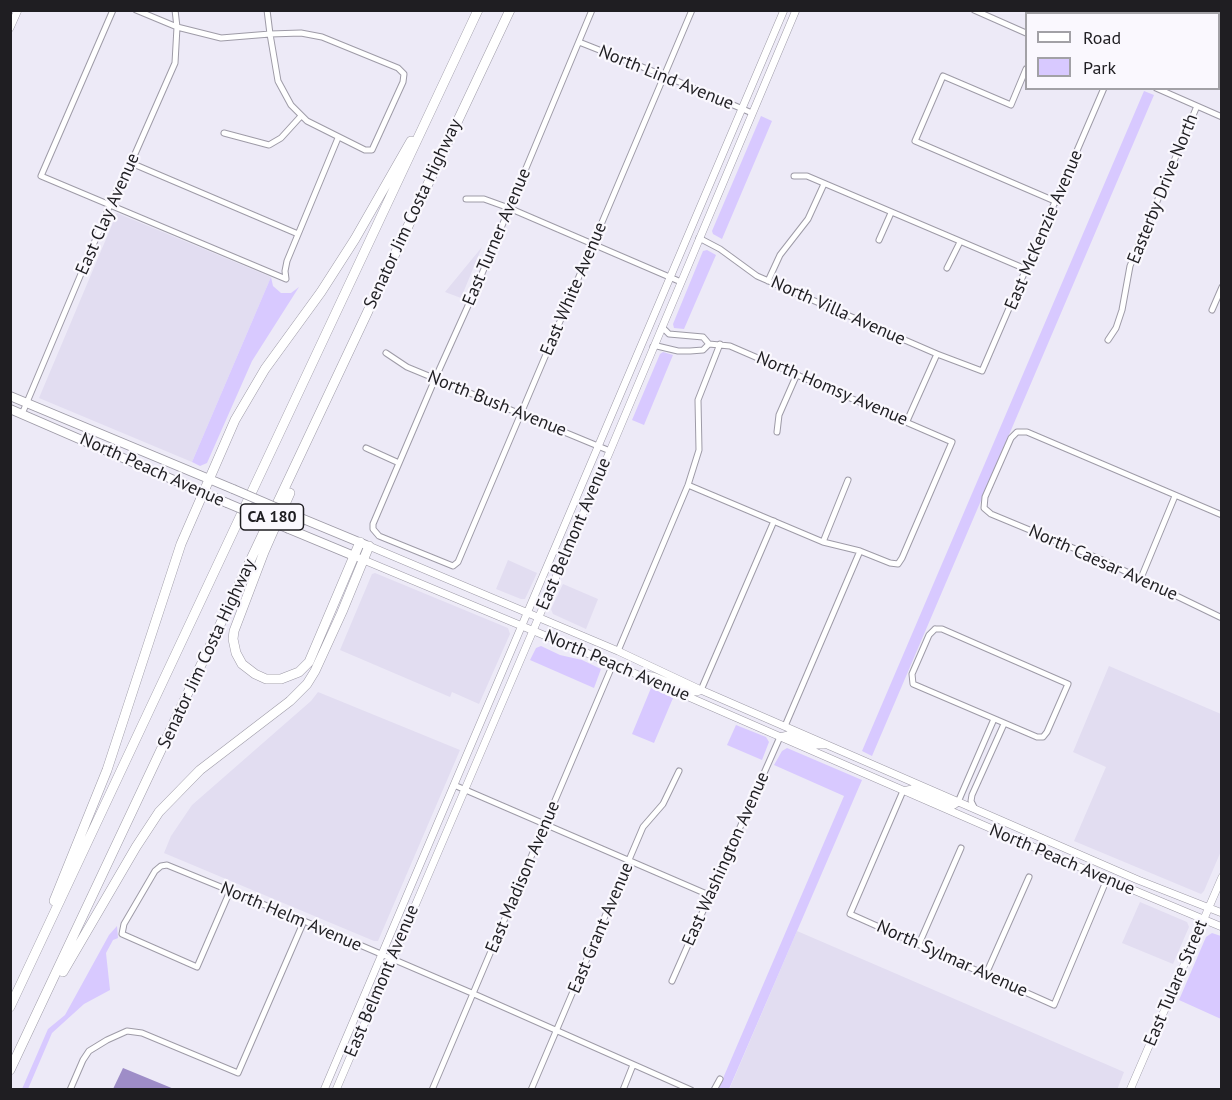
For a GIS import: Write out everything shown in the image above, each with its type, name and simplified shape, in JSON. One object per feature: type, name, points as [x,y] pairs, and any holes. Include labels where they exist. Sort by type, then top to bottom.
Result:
[{"type":"highway","name":"Senator Jim Costa Highway","points":[[10,1007],[478,10]]},
{"type":"highway","name":"Senator Jim Costa Highway","points":[[10,1070],[510,10]]},
{"type":"highway","points":[[10,1007],[106,770],[170,577],[202,493],[235,420],[251,392],[321,292],[355,238],[442,87]]},
{"type":"highway","points":[[357,333],[236,623],[234,646],[242,664],[255,674],[273,680],[288,678],[304,668],[313,655],[354,556],[365,544]]},
{"type":"highway","points":[[33,1023],[136,847],[159,812],[200,770],[290,701],[307,684],[315,671],[364,560],[365,544]]},
{"type":"main road","points":[[10,28],[18,10]]},
{"type":"main road","name":"East Belmont Avenue","points":[[324,1089],[784,10]]},
{"type":"main road","name":"East Belmont Avenue","points":[[336,1089],[610,451],[796,10]]},
{"type":"main road","name":"North Peach Avenue","points":[[10,396],[618,651],[828,746],[1221,913]]},
{"type":"main road","name":"North Peach Avenue","points":[[10,409],[102,447],[202,493],[639,675],[1221,927]]},
{"type":"main road","points":[[70,434],[81,434],[101,440],[106,436]]},
{"type":"main road","points":[[102,447],[108,445],[125,451],[139,450]]},
{"type":"main road","points":[[639,675],[653,676],[693,692],[701,690]]},
{"type":"main road","points":[[780,737],[788,735],[815,745],[828,746]]},
{"type":"main road","points":[[903,791],[912,789],[954,805],[958,802]]},
{"type":"main road","name":"East Tulare Street","points":[[1130,1089],[1221,877]]},
{"type":"street","points":[[113,10],[41,176],[286,279],[287,261],[339,138]]},
{"type":"street","points":[[136,10],[177,27],[221,38],[270,34],[301,33],[322,37],[398,68],[404,74],[403,82],[372,150],[365,150],[307,121],[291,105],[278,81],[270,34],[267,10]]},
{"type":"street","name":"East Clay Avenue","points":[[22,414],[110,205],[175,63],[177,27],[175,10]]},
{"type":"street","name":"East Turner Avenue","points":[[453,566],[380,536],[373,529],[592,10]]},
{"type":"street","name":"East White Avenue","points":[[453,566],[458,562],[692,10]]},
{"type":"street","points":[[974,10],[988,13],[1025,32]]},
{"type":"street","name":"North Lind Avenue","points":[[579,42],[752,113]]},
{"type":"street","points":[[1025,71],[1011,105],[943,76],[915,141],[1057,202]]},
{"type":"street","name":"East McKenzie Avenue","points":[[982,371],[1028,270],[1103,90]]},
{"type":"street","points":[[1161,90],[1221,117]]},
{"type":"street","name":"Easterby Drive North","points":[[1108,340],[1116,328],[1122,310],[1130,266],[1197,106]]},
{"type":"street","points":[[224,133],[269,145],[281,138],[301,116]]},
{"type":"street","points":[[131,163],[298,234]]},
{"type":"street","points":[[794,176],[807,176],[1028,270]]},
{"type":"street","points":[[768,280],[780,255],[808,219],[824,184]]},
{"type":"street","points":[[466,199],[484,199],[509,208],[681,282]]},
{"type":"street","points":[[879,240],[891,213]]},
{"type":"street","name":"North Villa Avenue","points":[[699,238],[768,280],[937,354],[982,371]]},
{"type":"street","points":[[947,268],[960,242]]},
{"type":"street","points":[[1212,310],[1221,287]]},
{"type":"street","name":"North Homsy Avenue","points":[[662,327],[669,334],[703,337],[709,344]]},
{"type":"street","name":"North Homsy Avenue","points":[[653,347],[697,351],[703,350],[709,344],[730,346],[952,442],[898,564],[860,551]]},
{"type":"street","points":[[618,651],[688,485],[699,450],[698,400],[720,344]]},
{"type":"street","name":"North Bush Avenue","points":[[386,353],[407,367],[610,451]]},
{"type":"street","points":[[907,421],[937,354]]},
{"type":"street","points":[[777,432],[779,415],[797,374]]},
{"type":"street","name":"North Caesar Avenue","points":[[1175,496],[1027,432],[1017,432],[1011,438],[998,467],[985,497],[984,508],[991,514],[1141,578],[1221,618]]},
{"type":"street","points":[[366,448],[399,463]]},
{"type":"street","points":[[823,542],[848,480]]},
{"type":"street","points":[[688,485],[823,542],[860,551],[785,726]]},
{"type":"street","points":[[1141,578],[1175,496],[1221,515]]},
{"type":"street","points":[[701,690],[774,521]]},
{"type":"street","points":[[935,629],[942,629],[1068,684],[1043,737],[1037,738],[994,719],[917,687],[912,682],[912,674],[929,635],[935,629]]},
{"type":"street","name":"East Madison Avenue","points":[[432,1089],[613,664]]},
{"type":"street","points":[[958,802],[994,719]]},
{"type":"street","points":[[976,810],[971,801],[972,795],[1004,724]]},
{"type":"street","name":"East Washington Avenue","points":[[672,981],[780,737]]},
{"type":"street","name":"East Grant Avenue","points":[[531,1089],[630,862],[643,827],[663,804],[679,771]]},
{"type":"street","points":[[454,785],[709,895]]},
{"type":"street","name":"North Sylmar Avenue","points":[[903,791],[850,914],[1054,1005],[1107,879]]},
{"type":"street","points":[[919,944],[961,848]]},
{"type":"street","name":"North Helm Avenue","points":[[230,891],[197,967],[122,934],[124,924],[155,871],[160,866],[167,865],[304,921],[691,1089]]},
{"type":"street","points":[[986,974],[1029,877]]},
{"type":"street","points":[[70,1089],[86,1055],[94,1047],[128,1031],[142,1033],[238,1073],[304,921]]},
{"type":"street","points":[[623,1089],[633,1065]]},
{"type":"street","points":[[714,1089],[720,1078]]},
{"type":"shaded area","points":[[117,213],[271,277],[192,462],[39,398]]},
{"type":"shaded area","points":[[482,247],[461,298],[445,292],[468,264]]},
{"type":"shaded area","points":[[508,560],[537,573],[525,599],[496,589]]},
{"type":"shaded area","points":[[375,573],[508,628],[510,634],[479,704],[452,692],[450,697],[340,650],[372,574]]},
{"type":"shaded area","points":[[563,584],[598,599],[586,629],[553,614],[551,609]]},
{"type":"shaded area","points":[[1109,666],[1221,714],[1221,851],[1201,894],[1074,841],[1106,767],[1073,752]]},
{"type":"shaded area","points":[[318,692],[460,750],[378,941],[164,853],[171,836],[192,805],[311,701]]},
{"type":"shaded area","points":[[1140,902],[1187,922],[1189,927],[1173,964],[1122,943]]},
{"type":"shaded area","points":[[797,931],[1124,1072],[1117,1090],[729,1090]]},
{"type":"shaded area","points":[[123,1068],[174,1089],[113,1089]]},
{"type":"green space","points":[[1144,91],[1154,95],[872,756],[862,751]]},
{"type":"green space","points":[[761,116],[772,121],[722,239],[712,231]]},
{"type":"green space","points":[[707,250],[716,255],[684,329],[674,328],[673,324],[703,251]]},
{"type":"green space","points":[[271,277],[273,286],[281,293],[291,293],[299,287],[252,361],[207,463],[200,466],[192,462]]},
{"type":"green space","points":[[663,352],[673,355],[644,425],[632,420],[660,354]]},
{"type":"green space","points":[[541,646],[601,669],[594,688],[530,660],[536,648]]},
{"type":"green space","points":[[651,688],[673,698],[654,743],[632,734]]},
{"type":"green space","points":[[736,725],[766,737],[769,742],[762,760],[727,745]]},
{"type":"green space","points":[[787,748],[862,780],[729,1089],[718,1090],[844,796],[774,765],[782,751]]},
{"type":"green space","points":[[117,926],[118,938],[113,940],[106,953],[110,990],[84,1004],[52,1033],[28,1089],[22,1089],[48,1029],[65,1015],[109,935]]},
{"type":"green space","points":[[1212,933],[1221,936],[1221,1019],[1179,1000],[1206,937]]}]
